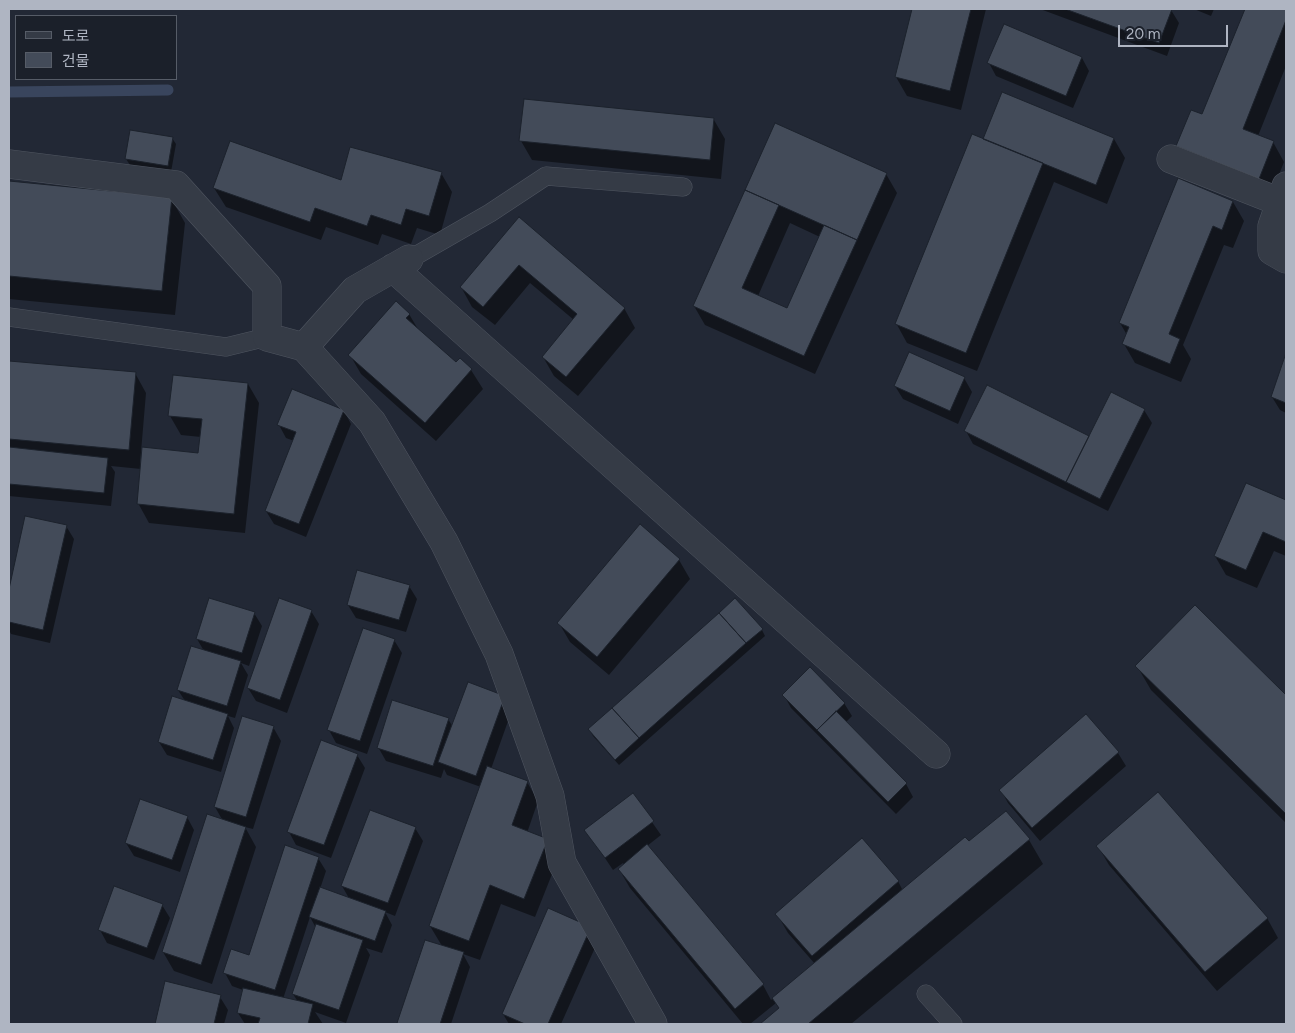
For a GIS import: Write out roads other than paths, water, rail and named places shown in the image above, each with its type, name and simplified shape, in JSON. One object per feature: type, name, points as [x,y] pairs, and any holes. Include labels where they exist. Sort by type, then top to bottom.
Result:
[{"type":"street","points":[[1171,159],[1283,194],[1272,226],[1272,251],[1286,258]]},
{"type":"street","points":[[9,164],[176,185],[267,286],[268,337],[304,347],[372,422],[444,542],[499,654],[550,796],[562,863],[653,1024]]},
{"type":"street","points":[[304,347],[355,290],[401,264],[936,754]]},
{"type":"lane","points":[[401,264],[490,213],[546,176],[683,187]]},
{"type":"lane","points":[[9,317],[226,347],[268,337]]},
{"type":"lane","points":[[926,994],[953,1024]]},
{"type":"waterway","points":[[9,92],[168,90]]}]
